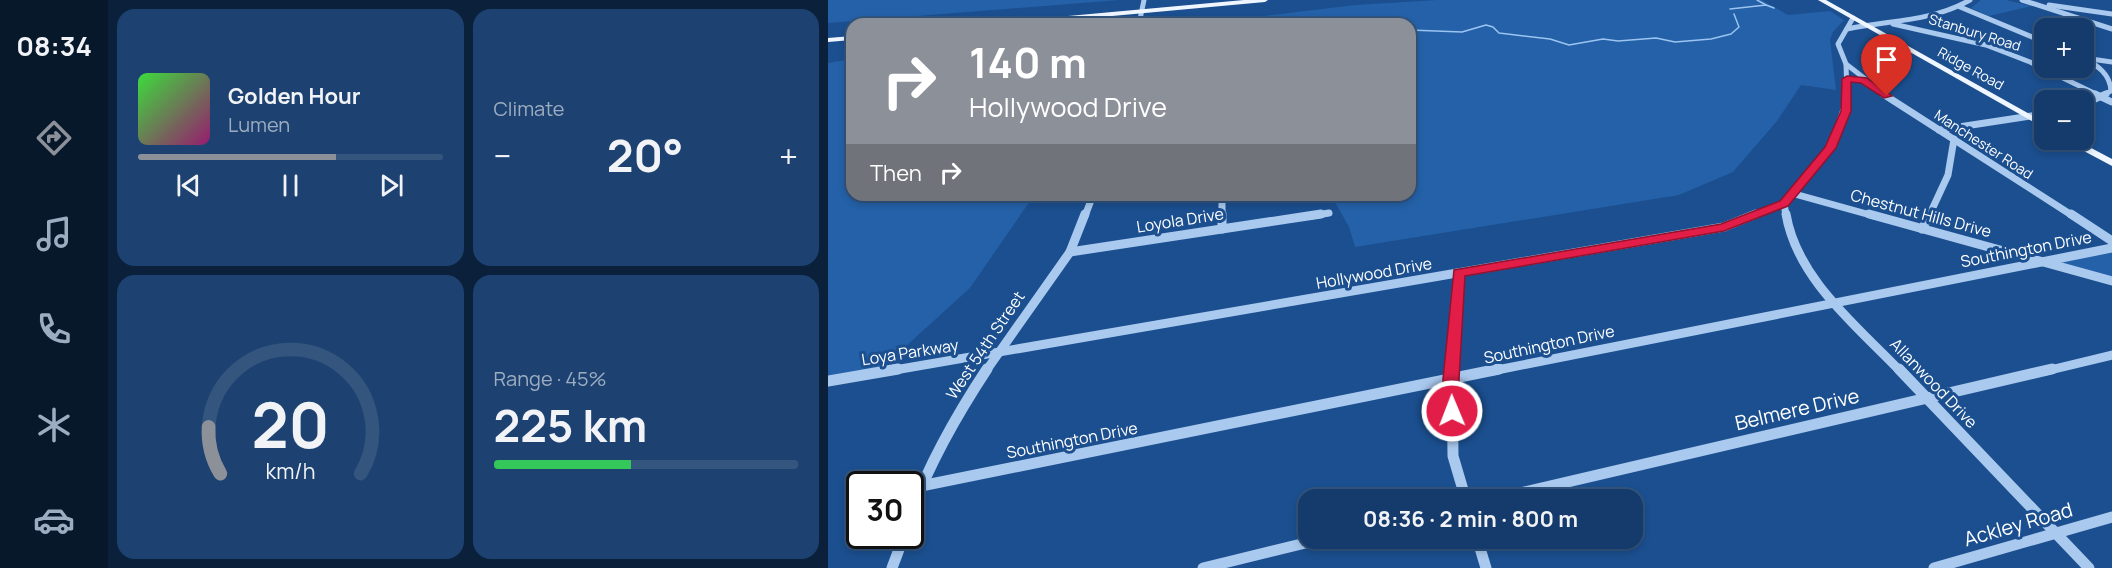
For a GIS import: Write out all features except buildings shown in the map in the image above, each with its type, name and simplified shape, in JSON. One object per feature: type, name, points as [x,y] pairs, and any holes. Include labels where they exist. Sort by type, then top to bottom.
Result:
[{"type":"main road","points":[[1067,18],[1265,0]]},
{"type":"main road","name":"Ridge Road","points":[[1821,0],[2034,119]]},
{"type":"main road","points":[[828,40],[846,38]]},
{"type":"main road","points":[[2088,150],[2112,163]]},
{"type":"street","points":[[1140,18],[1144,0]]},
{"type":"street","points":[[1847,29],[1932,17],[1960,7],[1970,0]]},
{"type":"street","points":[[2021,0],[2044,0]]},
{"type":"street","points":[[2021,0],[2112,14]]},
{"type":"street","points":[[2021,0],[2112,29]]},
{"type":"street","points":[[1960,7],[2034,38]]},
{"type":"street","points":[[1784,203],[1830,148],[1846,111],[1846,64],[1838,44],[1853,18]]},
{"type":"street","name":"Stanbury Road","points":[[1893,24],[1986,45],[2030,62],[2112,102]]},
{"type":"street","points":[[2094,59],[2112,62]]},
{"type":"street","name":"Manchester Road","points":[[1846,64],[1864,80],[1939,130],[2112,241]]},
{"type":"street","points":[[2094,65],[2106,74],[2110,81],[2111,91],[2094,99]]},
{"type":"street","points":[[1847,79],[1864,80]]},
{"type":"street","points":[[1939,130],[2034,115]]},
{"type":"street","points":[[1922,229],[1951,168],[1954,139]]},
{"type":"street","name":"Chestnut Hills Drive","points":[[1791,193],[2112,281]]},
{"type":"street","name":"West 54th Street","points":[[924,480],[950,426],[997,353],[1070,252],[1090,201]]},
{"type":"street","points":[[1222,201],[1222,229]]},
{"type":"street","name":"Hollywood Drive","points":[[997,353],[1724,228],[1784,203]]},
{"type":"street","name":"Allanwood Drive","points":[[1784,203],[1788,234],[1812,278],[2089,568]]},
{"type":"street","name":"Loyola Drive","points":[[1070,252],[1329,213]]},
{"type":"street","name":"Southington Drive","points":[[924,485],[1835,301],[2112,248]]},
{"type":"street","points":[[1459,273],[1451,379],[1453,456],[1463,489]]},
{"type":"street","name":"Loya Parkway","points":[[828,381],[997,353]]},
{"type":"street","name":"Belmere Drive","points":[[1537,489],[2112,355]]},
{"type":"street","name":"Ackley Road","points":[[1934,568],[2112,517]]},
{"type":"street","points":[[1203,568],[1298,545]]},
{"type":"street","points":[[892,568],[899,549]]},
{"type":"street","points":[[1480,549],[1486,568]]},
{"type":"shaded area","points":[[828,0],[1120,0],[891,18],[846,18],[846,22],[828,23]]},
{"type":"shaded area","points":[[1437,0],[1762,0],[1788,15],[1830,11],[1844,20],[1833,32],[1830,40],[1836,90],[1801,85],[1777,121],[1733,172],[1679,195],[1355,247],[1349,227],[1334,201],[1416,201],[1416,18],[1248,18],[1355,5]]},
{"type":"shaded area","points":[[1981,0],[2006,0],[2032,6],[1989,16],[1971,8]]},
{"type":"shaded area","points":[[846,60],[846,201],[1030,201],[970,288],[883,367],[828,376],[828,63]]},
{"type":"shaded area","points":[[2112,248],[2112,281],[2041,261]]},
{"type":"waterway","points":[[1757,0],[1766,5]]},
{"type":"waterway","points":[[1730,9],[1766,5]]},
{"type":"waterway","points":[[1766,5],[1774,8]]},
{"type":"waterway","points":[[1416,30],[1462,32],[1486,25],[1493,27],[1499,33],[1550,39],[1569,45],[1603,39],[1618,41],[1656,38],[1675,42],[1711,39],[1731,34],[1739,27],[1734,14]]},
{"type":"route","points":[[1452,411],[1451,379],[1459,273],[1724,228],[1784,203],[1824,157],[1846,111],[1847,79],[1864,80],[1887,96]]}]
